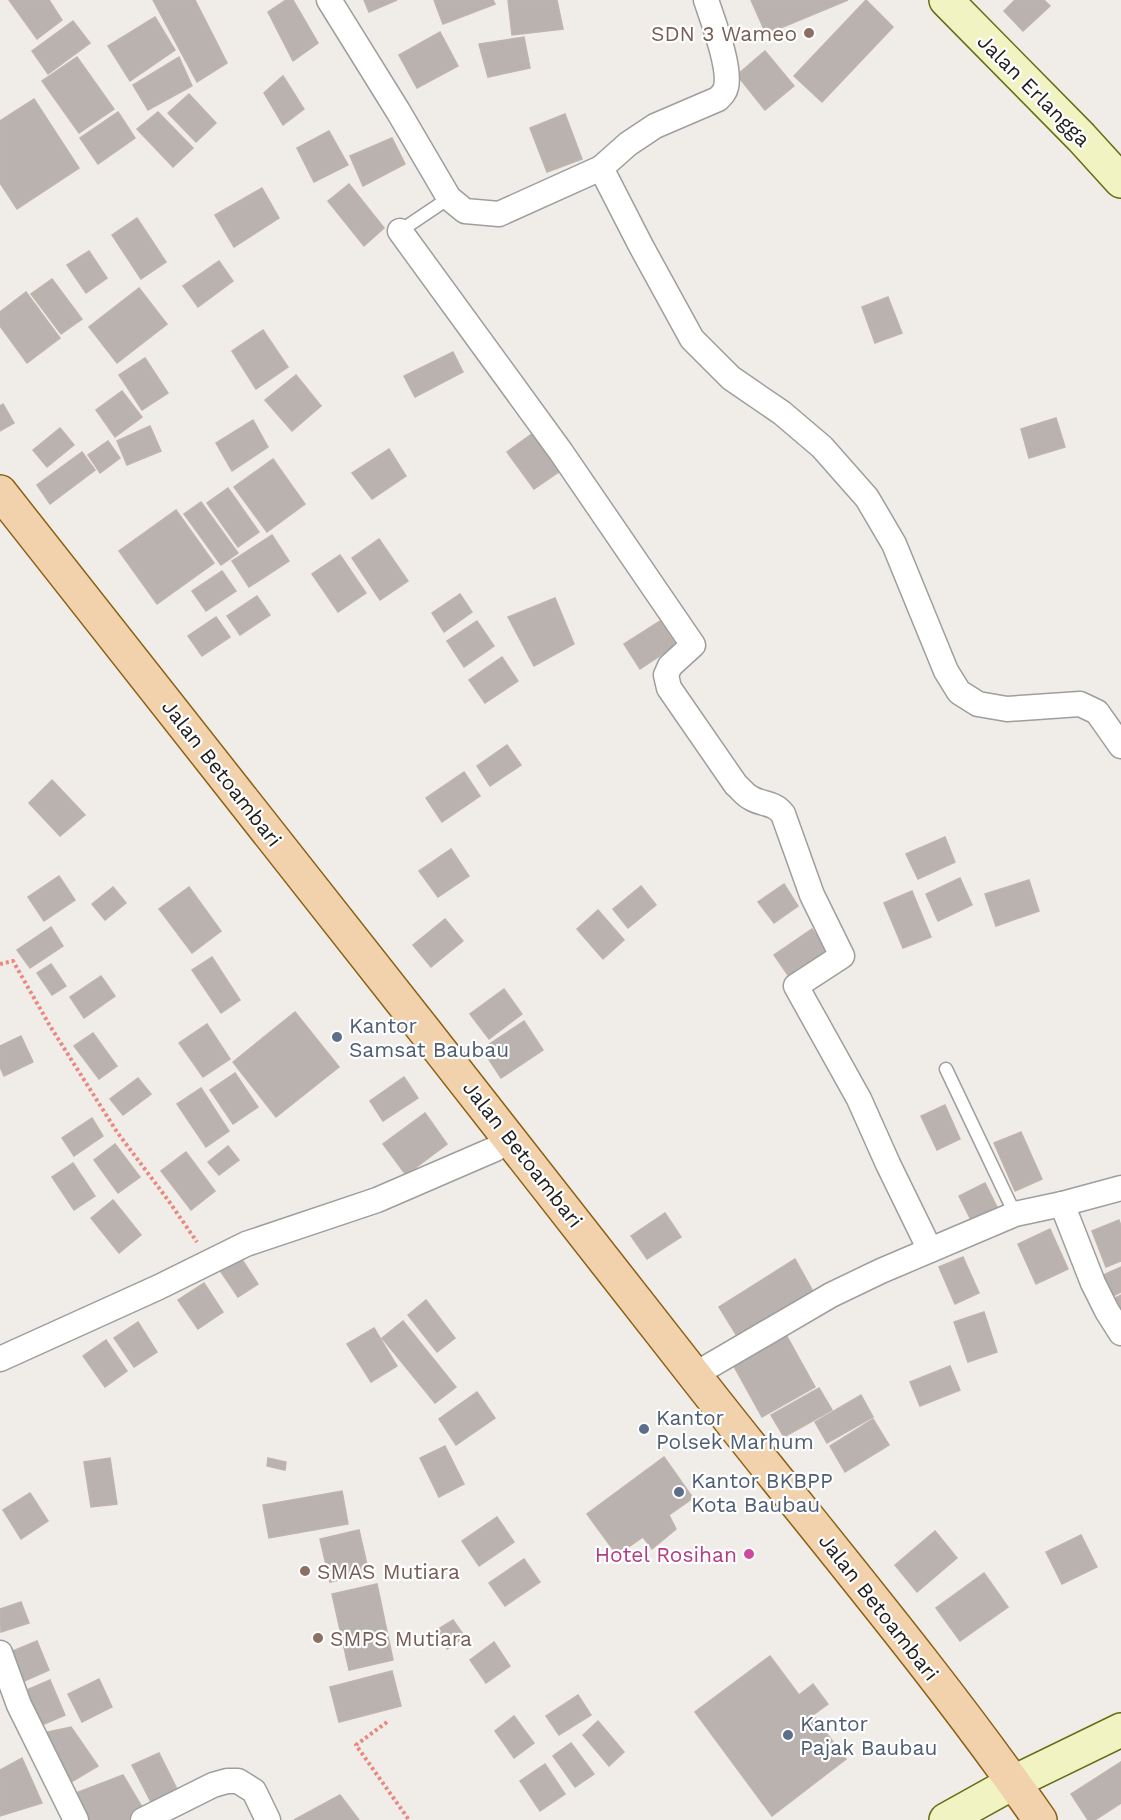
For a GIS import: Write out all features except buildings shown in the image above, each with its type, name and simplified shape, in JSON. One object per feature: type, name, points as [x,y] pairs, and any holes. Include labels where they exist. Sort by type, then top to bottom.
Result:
[{"type":"main road","name":"Jalan Betoambari","points":[[0,492],[300,885],[495,1149],[942,1718],[1040,1820]]},
{"type":"main road","name":"Jalan Betoambari","points":[[0,521],[510,1138],[694,1375],[965,1716],[1006,1787],[1017,1820]]},
{"type":"street","points":[[329,0],[449,198],[465,211],[499,214],[601,168],[628,144],[655,126],[718,99],[727,85],[724,59],[706,0]]},
{"type":"street","name":"Jalan Erlangga","points":[[946,0],[1082,137],[1121,181]]},
{"type":"street","points":[[601,168],[692,339],[731,378],[782,413],[822,447],[867,498],[894,544],[946,671],[959,692],[978,704],[1007,709],[1080,704],[1096,712],[1121,746]]},
{"type":"street","points":[[400,231],[561,452],[693,645],[670,666],[666,675],[669,688],[736,784],[749,797],[778,807],[783,814],[812,895],[842,956],[796,986],[859,1099],[930,1250]]},
{"type":"street","points":[[0,1359],[159,1287],[246,1244],[376,1200],[495,1149]]},
{"type":"street","points":[[694,1375],[831,1296],[881,1271],[1016,1214],[1121,1188]]},
{"type":"street","points":[[1062,1204],[1093,1283],[1121,1333]]},
{"type":"street","points":[[0,1653],[19,1706],[76,1820]]},
{"type":"street","points":[[946,1820],[1006,1787],[1121,1730]]},
{"type":"street","points":[[143,1820],[213,1785],[238,1780],[254,1791],[268,1820]]},
{"type":"lane","points":[[400,231],[449,198]]},
{"type":"lane","points":[[946,1069],[1016,1214]]},
{"type":"path","points":[[0,964],[13,961],[50,1026],[117,1132],[210,1261]]},
{"type":"path","points":[[387,1722],[356,1745],[409,1820]]},
{"type":"place","name":"SDN 3 Wameo","points":[[809,33]]},
{"type":"place","name":"Kantor Samsat Baubau","points":[[337,1037]]},
{"type":"place","name":"Kantor Polsek Marhum","points":[[644,1429]]},
{"type":"place","name":"Kantor BKBPP Kota Baubau","points":[[679,1492]]},
{"type":"place","name":"Hotel Rosihan","points":[[749,1554]]},
{"type":"place","name":"SMAS Mutiara","points":[[305,1571]]},
{"type":"place","name":"SMPS Mutiara","points":[[318,1638]]},
{"type":"place","name":"Kantor Pajak Baubau","points":[[788,1735]]}]
